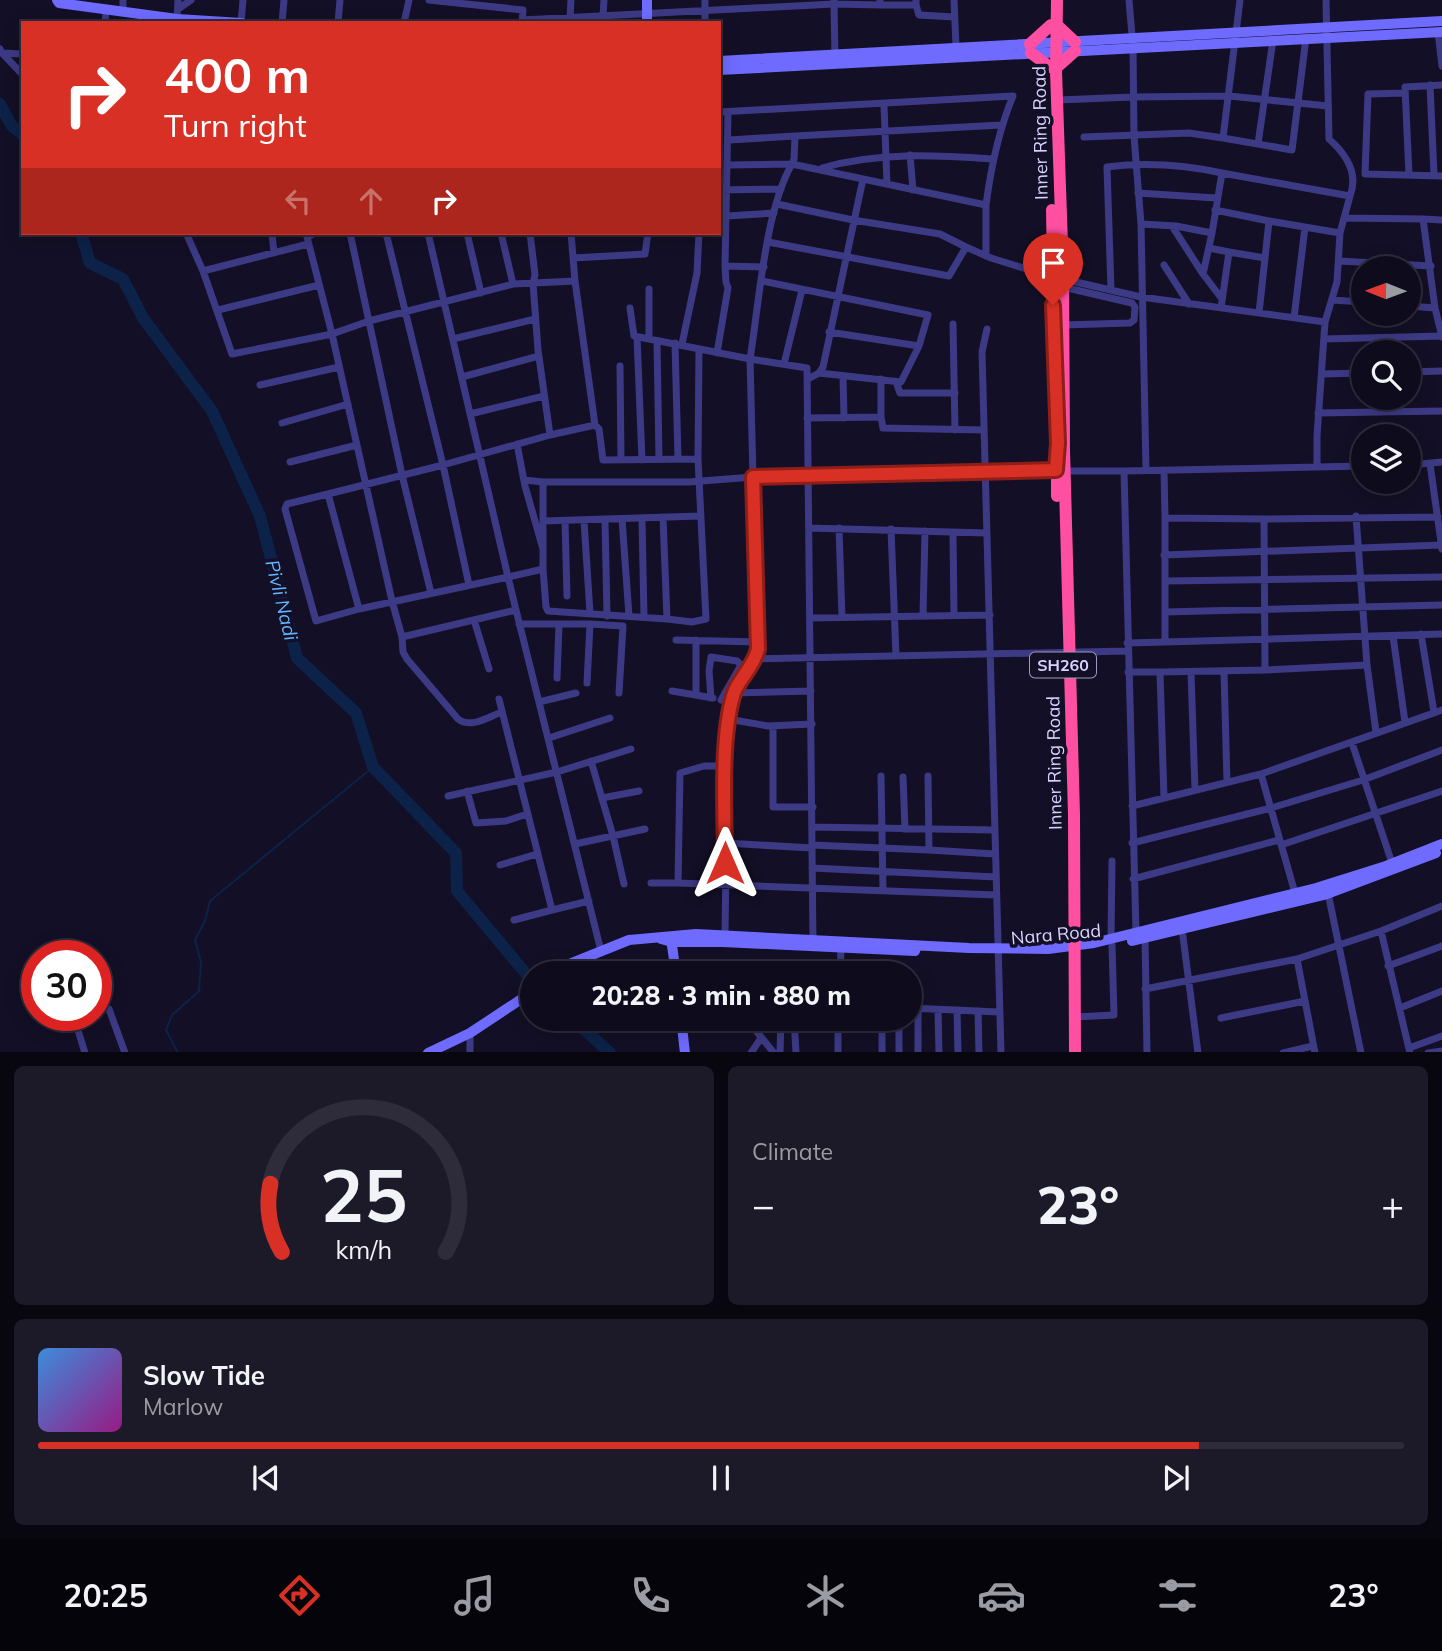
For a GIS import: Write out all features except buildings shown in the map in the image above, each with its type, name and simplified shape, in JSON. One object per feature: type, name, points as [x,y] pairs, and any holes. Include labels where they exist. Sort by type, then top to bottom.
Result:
[{"type":"highway","name":"Inner Ring Road","points":[[1051,0],[1054,25]]},
{"type":"highway","name":"Inner Ring Road","points":[[1057,0],[1053,68],[1059,281],[1063,325],[1061,470],[1071,949],[1070,1052]]},
{"type":"highway","points":[[1054,25],[1075,47],[1053,68],[1030,48],[1054,25]]},
{"type":"highway","name":"Inner Ring Road","points":[[1053,68],[1058,100],[1058,443],[1061,470]]},
{"type":"highway","name":"Inner Ring Road","points":[[1071,949],[1075,1052]]},
{"type":"main road","points":[[57,0],[59,4],[92,4],[106,10],[178,14],[227,21]]},
{"type":"main road","points":[[647,0],[647,19]]},
{"type":"main road","points":[[721,70],[956,47],[1075,47],[1327,32],[1442,21]]},
{"type":"main road","points":[[1236,37],[1273,40],[1306,38],[1327,32],[1440,32]]},
{"type":"main road","points":[[721,61],[835,59],[1030,48]]},
{"type":"main road","name":"Nara Road","points":[[1140,936],[1369,872],[1442,844]]},
{"type":"main road","name":"Nara Road","points":[[577,961],[629,940],[725,935],[841,948],[997,952],[1071,949],[1182,929],[1328,893],[1442,851]]},
{"type":"main road","points":[[668,939],[673,961]]},
{"type":"main road","name":"Nara Road","points":[[668,939],[997,952]]},
{"type":"main road","points":[[433,1051],[470,1033],[520,1001]]},
{"type":"main road","points":[[683,1031],[685,1052]]},
{"type":"street","points":[[123,0],[123,12]]},
{"type":"street","points":[[178,0],[178,14]]},
{"type":"street","points":[[178,14],[191,0]]},
{"type":"street","points":[[241,21],[243,0]]},
{"type":"street","points":[[282,21],[284,0]]},
{"type":"street","points":[[338,21],[340,0]]},
{"type":"street","points":[[404,21],[409,0]]},
{"type":"street","points":[[429,0],[523,10]]},
{"type":"street","points":[[522,21],[523,0]]},
{"type":"street","points":[[570,18],[571,0]]},
{"type":"street","points":[[603,16],[604,0]]},
{"type":"street","points":[[705,0],[705,21]]},
{"type":"street","points":[[729,0],[729,10]]},
{"type":"street","points":[[755,0],[755,9]]},
{"type":"street","points":[[954,0],[956,47]]},
{"type":"street","points":[[1129,0],[1133,43],[1135,163],[1141,224],[1146,470]]},
{"type":"street","points":[[1223,138],[1240,0]]},
{"type":"street","points":[[1317,467],[1325,322],[1339,261],[1340,233],[1353,190],[1349,162],[1329,139],[1326,0]]},
{"type":"street","points":[[534,21],[603,16],[647,19],[705,11],[834,2],[916,3],[919,15],[954,16]]},
{"type":"street","points":[[834,2],[835,59]]},
{"type":"street","points":[[106,10],[106,21]]},
{"type":"street","points":[[1440,32],[1442,66]]},
{"type":"street","points":[[1084,136],[1189,133],[1292,150],[1306,38]]},
{"type":"street","points":[[1258,144],[1273,40]]},
{"type":"street","points":[[1,51],[21,54]]},
{"type":"street","points":[[1,51],[21,73]]},
{"type":"street","points":[[1405,93],[1368,94],[1365,174],[1438,176],[1430,85]]},
{"type":"street","points":[[1409,175],[1405,87],[1442,85]]},
{"type":"street","points":[[721,113],[1013,96],[1001,125],[992,159],[986,205],[986,256]]},
{"type":"street","points":[[1058,100],[1229,96],[1328,106]]},
{"type":"street","points":[[884,105],[887,184]]},
{"type":"street","points":[[717,353],[728,288],[725,267],[727,216],[723,190],[728,165],[728,112]]},
{"type":"street","points":[[729,140],[1001,125]]},
{"type":"street","points":[[725,935],[728,719],[732,698],[754,661],[758,642],[750,359],[768,242],[783,178],[794,159],[795,136]]},
{"type":"street","points":[[821,168],[851,160],[910,155],[992,159]]},
{"type":"street","points":[[910,155],[913,190]]},
{"type":"street","points":[[1111,290],[1107,167],[1135,163],[1197,167],[1350,196]]},
{"type":"street","points":[[728,165],[792,164],[821,168],[986,205]]},
{"type":"street","points":[[1203,274],[1222,173]]},
{"type":"street","points":[[808,379],[819,373],[823,366],[863,179]]},
{"type":"street","points":[[723,190],[781,189]]},
{"type":"street","points":[[1138,193],[1216,198]]},
{"type":"street","points":[[777,204],[940,234],[986,256],[1132,303],[1135,307],[1135,320],[1130,323],[1063,325]]},
{"type":"street","points":[[1216,210],[1340,233]]},
{"type":"street","points":[[727,216],[774,213]]},
{"type":"street","points":[[1344,218],[1442,220]]},
{"type":"street","points":[[1324,339],[1442,336],[1435,308],[1423,219]]},
{"type":"street","points":[[1259,313],[1269,221]]},
{"type":"street","points":[[1141,224],[1212,233]]},
{"type":"street","points":[[1172,226],[1222,299]]},
{"type":"street","points":[[1294,318],[1305,227]]},
{"type":"street","points":[[187,235],[218,310],[232,354],[332,334],[369,321],[513,284],[575,281]]},
{"type":"street","points":[[272,235],[274,253]]},
{"type":"street","points":[[311,235],[307,237],[402,637],[402,652],[464,723],[471,724],[502,712]]},
{"type":"street","points":[[350,235],[402,475],[431,593]]},
{"type":"street","points":[[387,235],[443,465],[469,585]]},
{"type":"street","points":[[428,235],[519,624],[601,951]]},
{"type":"street","points":[[467,235],[481,293]]},
{"type":"street","points":[[501,235],[513,284]]},
{"type":"street","points":[[530,235],[539,356],[550,435]]},
{"type":"street","points":[[572,235],[575,281],[595,425],[599,429],[603,460],[698,458]]},
{"type":"street","points":[[573,258],[645,254],[649,235]]},
{"type":"street","points":[[678,459],[679,344],[696,273],[699,235]]},
{"type":"street","points":[[768,242],[949,276],[966,247]]},
{"type":"street","points":[[203,271],[309,244]]},
{"type":"street","points":[[1209,247],[1265,258]]},
{"type":"street","points":[[1220,308],[1229,252]]},
{"type":"street","points":[[1339,261],[1431,266]]},
{"type":"street","points":[[1164,265],[1189,304]]},
{"type":"street","points":[[725,267],[764,267]]},
{"type":"street","points":[[762,281],[928,315],[919,346],[901,382],[819,373]]},
{"type":"street","points":[[1059,281],[1141,297],[1325,322]]},
{"type":"street","points":[[218,310],[319,285]]},
{"type":"street","points":[[649,289],[659,459]]},
{"type":"street","points":[[784,363],[802,290]]},
{"type":"street","points":[[1332,300],[1351,301]]},
{"type":"street","points":[[1421,307],[1435,308]]},
{"type":"street","points":[[630,308],[634,337],[807,368],[813,944]]},
{"type":"street","points":[[453,339],[536,319]]},
{"type":"street","points":[[953,324],[955,430]]},
{"type":"street","points":[[987,329],[982,352],[1000,1052]]},
{"type":"street","points":[[829,332],[919,346]]},
{"type":"street","points":[[637,337],[642,460]]},
{"type":"street","points":[[543,482],[543,569],[548,611],[692,622],[706,619],[698,458],[699,350]]},
{"type":"street","points":[[462,377],[539,356]]},
{"type":"street","points":[[620,366],[621,460]]},
{"type":"street","points":[[260,385],[339,367]]},
{"type":"street","points":[[1421,372],[1442,371]]},
{"type":"street","points":[[1322,374],[1351,373]]},
{"type":"street","points":[[843,376],[844,418]]},
{"type":"street","points":[[881,379],[883,428],[984,430]]},
{"type":"street","points":[[896,382],[900,393],[955,393]]},
{"type":"street","points":[[470,414],[544,396]]},
{"type":"street","points":[[282,424],[348,404]]},
{"type":"street","points":[[1318,412],[1442,411]]},
{"type":"street","points":[[807,418],[881,417]]},
{"type":"street","points":[[543,569],[392,601],[316,621],[285,509],[287,504],[595,425]]},
{"type":"street","points":[[517,444],[539,541],[545,553]]},
{"type":"street","points":[[290,462],[357,445]]},
{"type":"street","points":[[1421,464],[1442,462]]},
{"type":"street","points":[[1164,555],[1358,548],[1442,548],[1438,484],[1430,464]]},
{"type":"street","points":[[524,480],[699,481],[753,477],[985,471],[1351,466]]},
{"type":"street","points":[[1164,470],[1165,642]]},
{"type":"street","points":[[1124,471],[1133,879],[1145,989],[1147,1052]]},
{"type":"street","points":[[328,494],[359,609]]},
{"type":"street","points":[[544,521],[700,516]]},
{"type":"street","points":[[1356,516],[1367,666],[1377,732]]},
{"type":"street","points":[[663,517],[667,620]]},
{"type":"street","points":[[1165,517],[1438,517]]},
{"type":"street","points":[[622,519],[629,616]]},
{"type":"street","points":[[642,519],[644,617]]},
{"type":"street","points":[[1264,519],[1265,670]]},
{"type":"street","points":[[605,520],[607,616]]},
{"type":"street","points":[[565,521],[567,596]]},
{"type":"street","points":[[584,521],[590,613]]},
{"type":"street","points":[[808,528],[987,533]]},
{"type":"street","points":[[839,528],[842,617]]},
{"type":"street","points":[[891,529],[896,656]]},
{"type":"street","points":[[923,616],[925,531]]},
{"type":"street","points":[[953,533],[954,615]]},
{"type":"street","points":[[1165,581],[1442,577]]},
{"type":"street","points":[[1165,612],[1442,605]]},
{"type":"street","points":[[402,637],[516,610]]},
{"type":"street","points":[[810,618],[990,614]]},
{"type":"street","points":[[474,620],[489,669]]},
{"type":"street","points":[[519,624],[623,626],[619,693]]},
{"type":"street","points":[[557,678],[559,624]]},
{"type":"street","points":[[587,683],[590,624]]},
{"type":"street","points":[[1132,806],[1261,774],[1438,711],[1421,634]]},
{"type":"street","points":[[721,700],[741,665],[754,661],[811,657],[991,655],[1066,652],[1165,642],[1442,634]]},
{"type":"street","points":[[1393,636],[1405,722]]},
{"type":"street","points":[[676,640],[758,642]]},
{"type":"street","points":[[696,640],[696,694]]},
{"type":"street","points":[[711,698],[711,657],[737,661],[741,665]]},
{"type":"street","points":[[1128,672],[1224,672],[1367,666]]},
{"type":"street","points":[[1160,672],[1164,798]]},
{"type":"street","points":[[1191,672],[1195,790]]},
{"type":"street","points":[[1224,672],[1227,782]]},
{"type":"street","points":[[672,691],[721,700],[811,691]]},
{"type":"street","points":[[539,702],[576,693]]},
{"type":"street","points":[[499,699],[552,910]]},
{"type":"street","points":[[549,738],[610,718]]},
{"type":"street","points":[[728,719],[773,726],[812,724]]},
{"type":"street","points":[[773,726],[773,807],[813,807]]},
{"type":"street","points":[[1352,743],[1392,863]]},
{"type":"street","points":[[448,796],[557,772],[631,749]]},
{"type":"street","points":[[1132,843],[1363,780],[1442,750]]},
{"type":"street","points":[[591,761],[624,884]]},
{"type":"street","points":[[678,883],[680,773],[704,766],[726,766]]},
{"type":"street","points":[[1261,774],[1295,893]]},
{"type":"street","points":[[881,776],[883,890]]},
{"type":"street","points":[[928,776],[929,850]]},
{"type":"street","points":[[903,777],[905,829]]},
{"type":"street","points":[[467,791],[476,823],[506,821],[527,814]]},
{"type":"street","points":[[1133,879],[1280,843],[1375,815],[1442,791]]},
{"type":"street","points":[[602,798],[639,792]]},
{"type":"street","points":[[813,827],[994,830]]},
{"type":"street","points":[[575,844],[645,829]]},
{"type":"street","points":[[725,843],[995,854]]},
{"type":"street","points":[[500,864],[537,854]]},
{"type":"street","points":[[1075,1017],[1114,1015],[1112,861]]},
{"type":"street","points":[[812,868],[996,877]]},
{"type":"street","points":[[651,883],[725,883],[996,895]]},
{"type":"street","points":[[1328,893],[1361,1052]]},
{"type":"street","points":[[514,920],[589,901]]},
{"type":"street","points":[[1145,989],[1297,959],[1381,931],[1442,906]]},
{"type":"street","points":[[1182,929],[1198,1052]]},
{"type":"street","points":[[1381,931],[1410,1050],[1442,1037]]},
{"type":"street","points":[[1388,966],[1442,946]]},
{"type":"street","points":[[840,961],[841,948]]},
{"type":"street","points":[[1283,1052],[1314,1049],[1297,959]]},
{"type":"street","points":[[1400,1008],[1442,991]]},
{"type":"street","points":[[1221,1018],[1305,1001]]},
{"type":"street","points":[[922,1009],[999,1012]]},
{"type":"street","points":[[938,1010],[939,1052]]},
{"type":"street","points":[[957,1010],[958,1052]]},
{"type":"street","points":[[978,1011],[979,1052]]},
{"type":"street","points":[[112,1019],[125,1052]]},
{"type":"street","points":[[78,1031],[85,1052]]},
{"type":"street","points":[[758,1031],[774,1052]]},
{"type":"street","points":[[780,1052],[781,1031]]},
{"type":"street","points":[[795,1031],[796,1052]]},
{"type":"street","points":[[838,1031],[838,1052]]},
{"type":"street","points":[[882,1031],[882,1052]]},
{"type":"street","points":[[899,1031],[899,1052]]},
{"type":"street","points":[[916,1031],[918,1052]]},
{"type":"street","points":[[470,1033],[470,1052]]},
{"type":"street","points":[[751,1052],[761,1038]]},
{"type":"street","points":[[1427,1052],[1442,1051]]},
{"type":"waterway","name":"Pivli Nadi","points":[[0,104],[11,125],[21,133]]},
{"type":"waterway","name":"Pivli Nadi","points":[[82,235],[90,263],[123,279],[143,318],[212,411],[260,516],[297,658],[356,713],[373,767],[456,853],[457,891],[520,967]]},
{"type":"waterway","points":[[177,1052],[166,1030],[172,1015],[199,991],[201,962],[195,940],[205,921],[210,901],[373,767]]},
{"type":"waterway","name":"Pivli Nadi","points":[[586,1031],[609,1052]]},
{"type":"route","points":[[725,863],[728,719],[733,693],[752,667],[758,649],[753,477],[1056,470],[1058,443],[1053,305]]}]
